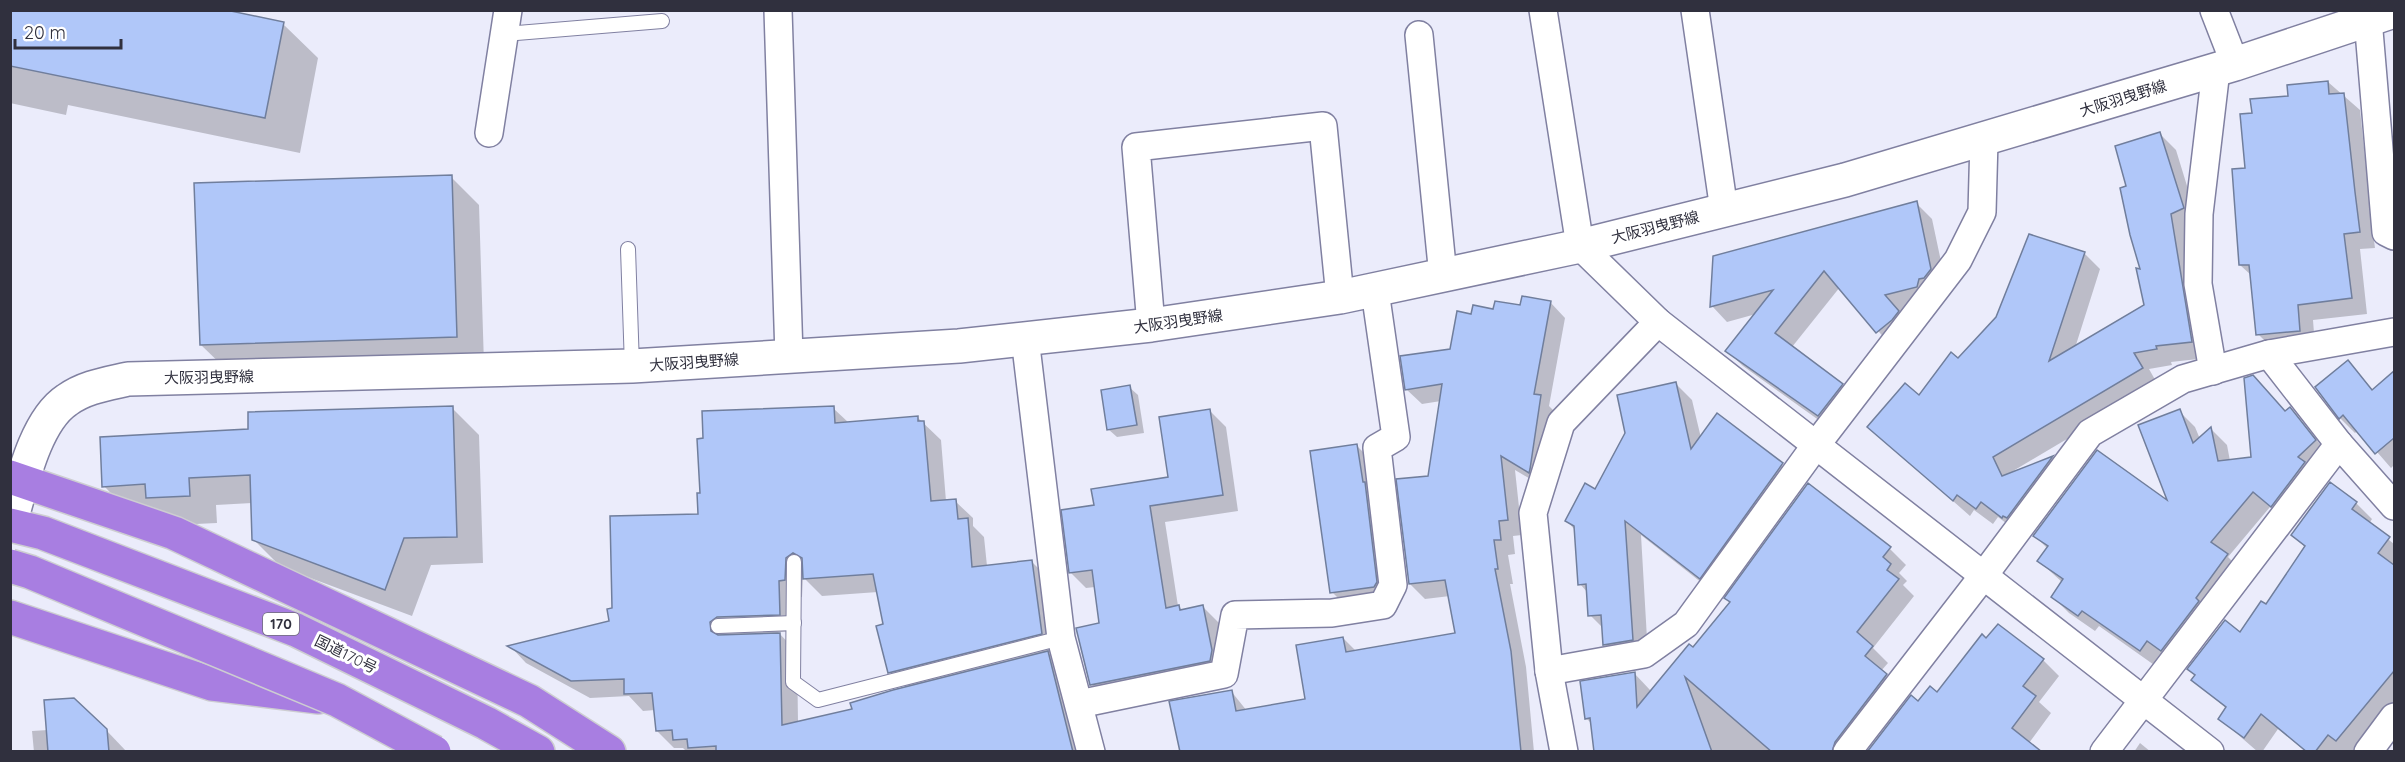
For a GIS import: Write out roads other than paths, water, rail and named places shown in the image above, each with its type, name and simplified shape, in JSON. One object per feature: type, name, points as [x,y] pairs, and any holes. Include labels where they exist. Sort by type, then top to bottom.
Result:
[{"type":"highway","points":[[17,479],[174,533],[529,701],[609,752]]},
{"type":"highway","name":"国道170号","points":[[10,524],[43,533],[296,630],[486,723],[538,752]]},
{"type":"highway","points":[[10,566],[30,572],[337,700],[434,752]]},
{"type":"highway","points":[[10,617],[212,684],[359,702],[437,744],[443,752]]},
{"type":"main road","name":"大阪羽曳野線","points":[[10,524],[17,479],[48,417],[66,400],[91,387],[128,379],[632,366],[959,346],[1151,325],[1340,297],[1580,246],[1845,180],[2226,67],[2381,15]]},
{"type":"street","points":[[778,10],[789,356]]},
{"type":"street","points":[[1543,10],[1580,246],[1658,322],[2210,752]]},
{"type":"street","points":[[1695,10],[1724,210]]},
{"type":"street","points":[[2213,370],[2198,284],[2199,214],[2226,67],[2214,10]]},
{"type":"street","points":[[2381,15],[2386,232],[2394,236]]},
{"type":"street","points":[[489,133],[506,22]]},
{"type":"street","points":[[1419,35],[1443,276]]},
{"type":"street","points":[[1151,325],[1136,147],[1323,126],[1340,297]]},
{"type":"street","points":[[1549,671],[1644,654],[1686,624],[1816,445],[1958,260],[1982,212],[1984,140]]},
{"type":"street","points":[[1079,704],[1224,674],[1235,615],[1332,613],[1383,604],[1393,585],[1377,448],[1396,437],[1375,291]]},
{"type":"street","points":[[1564,752],[1549,671],[1533,513],[1561,423],[1658,322]]},
{"type":"street","points":[[1847,752],[2090,433],[2183,379],[2269,354],[2394,332]]},
{"type":"street","points":[[1025,338],[1061,638],[1091,752]]},
{"type":"street","points":[[2269,354],[2339,444],[2394,506]]},
{"type":"street","points":[[2104,752],[2339,444]]},
{"type":"street","points":[[2368,752],[2394,717]]},
{"type":"lane","points":[[506,22],[662,21]]},
{"type":"lane","points":[[628,249],[632,366]]},
{"type":"lane","points":[[794,562],[793,682],[818,700],[1061,638]]},
{"type":"lane","points":[[717,626],[794,623]]}]
